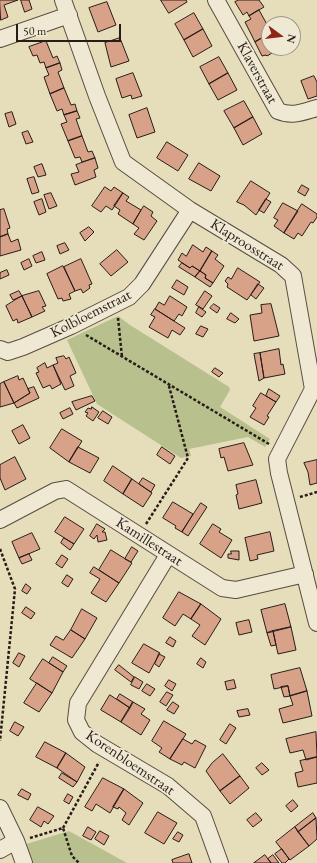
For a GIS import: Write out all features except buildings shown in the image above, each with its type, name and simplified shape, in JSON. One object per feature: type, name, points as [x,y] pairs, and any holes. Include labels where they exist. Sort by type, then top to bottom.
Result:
[{"type":"street","name":"Klaproosstraat","points":[[63,0],[123,162],[190,210],[281,265],[293,276],[313,389],[277,459],[279,473],[317,623]]},
{"type":"street","name":"Klaverstraat","points":[[216,0],[278,111],[287,115],[300,114],[317,108]]},
{"type":"street","points":[[0,39],[69,16]]},
{"type":"street","name":"Kolbloemstraat","points":[[0,349],[8,352],[16,350],[117,304],[138,289],[190,210]]},
{"type":"street","name":"Kamillestraat","points":[[0,520],[55,491],[66,489],[222,588],[236,590],[305,574]]},
{"type":"street","name":"Korenbloemstraat","points":[[168,555],[78,703],[76,720],[82,732],[106,749],[168,786],[203,816],[220,863]]},
{"type":"street","points":[[0,808],[16,841],[24,863]]},
{"type":"street","points":[[0,850],[16,841]]},
{"type":"path","points":[[117,304],[122,357]]},
{"type":"path","points":[[71,326],[282,451]]},
{"type":"path","points":[[139,536],[188,458],[169,385]]},
{"type":"path","points":[[0,549],[15,589],[0,741]]},
{"type":"path","points":[[16,841],[63,828],[106,749]]},
{"type":"path","points":[[63,828],[72,856],[79,863]]},
{"type":"green space","points":[[118,316],[229,387],[230,390],[220,407],[270,439],[265,447],[248,437],[189,449],[191,456],[181,458],[97,404],[67,340]]},
{"type":"green space","points":[[69,831],[127,863],[31,863],[23,845]]}]
